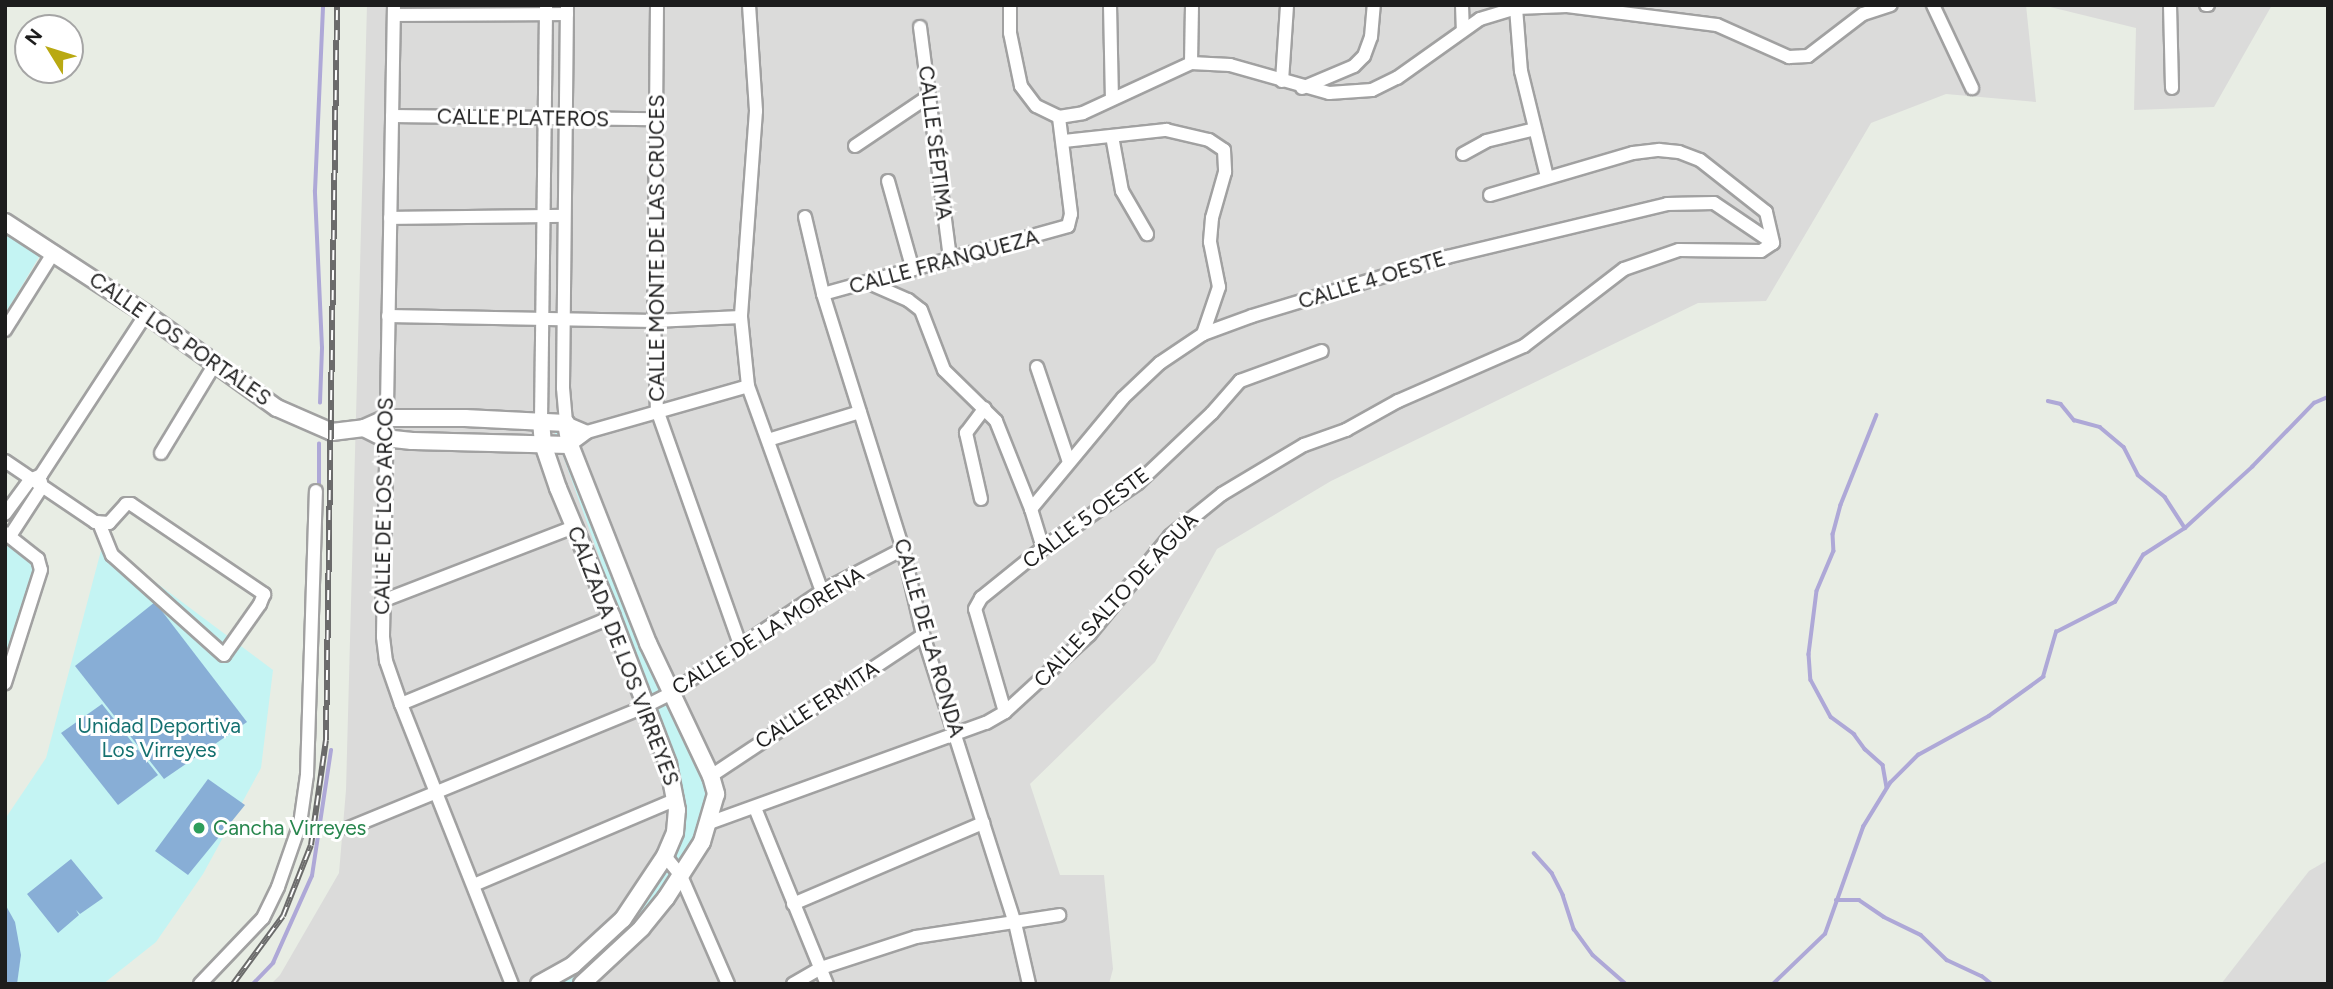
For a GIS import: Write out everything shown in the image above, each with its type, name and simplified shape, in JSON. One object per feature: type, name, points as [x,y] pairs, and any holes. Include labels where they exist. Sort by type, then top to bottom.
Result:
[{"type":"street","name":"CALLE MONTE DE LAS CRUCES","points":[[657,5],[654,321],[657,410],[740,645]]},
{"type":"street","points":[[749,5],[756,111],[741,317],[748,386],[822,591]]},
{"type":"street","points":[[1010,5],[1010,33],[1021,86],[1036,106],[1059,117],[1083,113],[1191,63],[1230,65],[1301,88],[1328,93],[1372,90],[1397,78],[1463,30],[1494,13],[1516,8],[1548,5],[1594,8],[1717,25],[1788,57],[1808,56],[1863,14],[1891,5]]},
{"type":"street","points":[[1110,5],[1112,98]]},
{"type":"street","points":[[1191,63],[1192,5]]},
{"type":"street","points":[[1282,82],[1287,5]]},
{"type":"street","points":[[1301,88],[1354,66],[1364,56],[1371,37],[1374,5]]},
{"type":"street","points":[[1462,5],[1463,30]]},
{"type":"street","points":[[1933,5],[1972,88]]},
{"type":"street","points":[[2169,5],[2172,88]]},
{"type":"street","points":[[1516,8],[1521,71],[1546,177]]},
{"type":"street","points":[[541,421],[546,9]]},
{"type":"street","points":[[394,10],[567,10],[564,216],[566,423]]},
{"type":"street","name":"CALLE DE LOS ARCOS","points":[[394,10],[384,438],[382,601],[386,661],[512,984]]},
{"type":"street","name":"CALLE SÉPTIMA","points":[[920,27],[950,259]]},
{"type":"street","points":[[855,146],[929,96]]},
{"type":"street","name":"CALLE PLATEROS","points":[[391,116],[655,118]]},
{"type":"street","points":[[1059,117],[1064,141],[1166,130],[1209,140],[1224,150],[1225,172],[1212,218],[1210,242],[1219,286],[1203,334]]},
{"type":"street","points":[[1463,154],[1486,141],[1535,129]]},
{"type":"street","points":[[1112,136],[1122,191],[1147,234]]},
{"type":"street","name":"CALLE FRANQUEZA","points":[[823,294],[1064,229],[1071,214],[1064,141]]},
{"type":"street","points":[[1490,195],[1633,153],[1659,149],[1679,152],[1700,160],[1766,212],[1773,243]]},
{"type":"street","points":[[888,181],[913,270]]},
{"type":"street","name":"CALLE 4 OESTE","points":[[1031,509],[1123,398],[1160,363],[1203,334],[1252,316],[1447,257],[1667,204],[1714,203],[1773,243]]},
{"type":"street","points":[[390,218],[564,216]]},
{"type":"street","name":"CALLE DE LA RONDA","points":[[805,217],[823,294],[903,549],[923,635],[957,734],[1015,923],[1029,984]]},
{"type":"street","name":"CALLE LOS PORTALES","points":[[5,222],[54,252],[300,420],[332,432],[364,428],[386,418],[541,421],[566,423],[587,432]]},
{"type":"street","name":"CALLE SALTO DE AGUA","points":[[709,823],[957,734],[1005,712],[1089,635],[1171,536],[1248,476],[1304,444],[1346,430],[1398,401],[1501,359],[1524,346],[1624,269],[1679,250],[1740,253],[1761,251],[1773,243]]},
{"type":"street","points":[[5,330],[54,252]]},
{"type":"street","points":[[869,283],[908,300],[921,310],[944,370],[996,421],[1031,509],[1043,548]]},
{"type":"street","points":[[5,683],[41,570],[38,559],[8,534],[37,481],[146,314]]},
{"type":"street","points":[[388,316],[654,321],[741,317]]},
{"type":"street","name":"CALLE 5 OESTE","points":[[1005,712],[975,609],[981,598],[1043,548],[1138,483],[1212,413],[1240,381],[1322,351]]},
{"type":"street","points":[[161,453],[215,364]]},
{"type":"street","points":[[1037,367],[1069,462]]},
{"type":"street","points":[[364,428],[384,438],[570,445],[587,432],[748,386]]},
{"type":"street","points":[[981,499],[966,433],[985,408]]},
{"type":"street","points":[[768,440],[860,412]]},
{"type":"street","name":"CALZADA DE LOS VIRREYES","points":[[539,984],[573,965],[623,919],[665,856],[675,832],[677,799],[646,706],[543,444],[541,421]]},
{"type":"street","name":"CALZADA DE LOS VIRREYES","points":[[566,423],[570,445],[671,693],[711,776],[716,794],[702,842],[681,876],[642,928],[582,984]]},
{"type":"street","points":[[5,461],[99,523],[109,523],[126,504],[131,504],[264,594],[260,604],[224,655],[112,555],[101,534],[99,523]]},
{"type":"street","points":[[5,514],[37,481]]},
{"type":"street","points":[[200,984],[263,918],[278,887],[300,824],[307,775],[316,491]]},
{"type":"street","points":[[382,601],[574,527]]},
{"type":"street","name":"CALLE DE LA MORENA","points":[[349,828],[646,706],[671,693],[822,591],[903,549]]},
{"type":"street","points":[[401,704],[612,617]]},
{"type":"street","name":"CALLE ERMITA","points":[[711,776],[923,635]]},
{"type":"street","points":[[474,885],[677,799]]},
{"type":"street","points":[[755,808],[827,984]]},
{"type":"street","points":[[793,904],[983,823]]},
{"type":"street","points":[[665,856],[681,876],[728,984]]},
{"type":"street","points":[[793,984],[821,968],[916,937],[1059,915]]},
{"type":"shaded area","points":[[367,5],[2026,5],[2036,102],[1946,94],[1871,123],[1766,301],[1698,303],[1331,481],[1217,549],[1155,662],[1030,784],[1060,875],[1104,875],[1113,969],[1109,984],[271,984],[280,975],[339,873],[346,790]]},
{"type":"shaded area","points":[[2042,5],[2272,5],[2214,107],[2134,110],[2136,28]]},
{"type":"shaded area","points":[[2328,860],[2328,984],[2221,984],[2309,871]]},
{"type":"green space","points":[[5,230],[42,252],[5,314]]},
{"type":"green space","points":[[569,427],[669,686],[722,785],[704,843],[586,984],[542,984],[626,918],[680,826],[683,791],[553,428]]},
{"type":"green space","name":"Unidad Deportiva Los Virreyes","points":[[103,543],[273,670],[261,768],[203,874],[156,942],[103,984],[5,984],[5,819],[46,758]]},
{"type":"green space","points":[[5,544],[37,566],[5,665]]},
{"type":"green space","points":[[155,602],[247,722],[164,779],[75,666]]},
{"type":"green space","points":[[102,704],[158,775],[118,805],[61,733]]},
{"type":"green space","name":"Cancha Virreyes","points":[[208,779],[245,805],[188,875],[155,851]]},
{"type":"green space","points":[[71,859],[103,898],[80,914],[76,910],[79,915],[58,933],[27,894]]},
{"type":"green space","points":[[5,904],[15,922],[21,955],[17,984],[5,984]]},
{"type":"waterway","points":[[320,403],[322,348],[315,191],[323,5]]},
{"type":"waterway","points":[[1773,984],[1825,934],[1863,827],[1890,783],[1918,755],[1989,716],[2043,677],[2056,632],[2115,602],[2143,555],[2185,528],[2252,467],[2314,403],[2328,397]]},
{"type":"waterway","points":[[2048,401],[2061,404],[2074,420],[2100,427],[2124,447],[2138,475],[2165,497],[2185,528]]},
{"type":"waterway","points":[[1877,415],[1841,505],[1833,534],[1834,551],[1817,591],[1809,654],[1811,680],[1831,717],[1854,734],[1865,749],[1883,765],[1887,788]]},
{"type":"waterway","points":[[319,444],[319,488]]},
{"type":"waterway","points":[[253,984],[273,963],[312,876],[331,750]]},
{"type":"waterway","points":[[1534,853],[1552,873],[1563,895],[1574,929],[1593,955],[1626,984]]},
{"type":"waterway","points":[[1836,900],[1859,900],[1884,917],[1921,935],[1947,960],[1982,976],[1992,984]]},
{"type":"railway","points":[[233,984],[283,916],[311,845],[326,740],[337,5]]},
{"type":"place","name":"Cancha Virreyes","points":[[199,828]]}]
